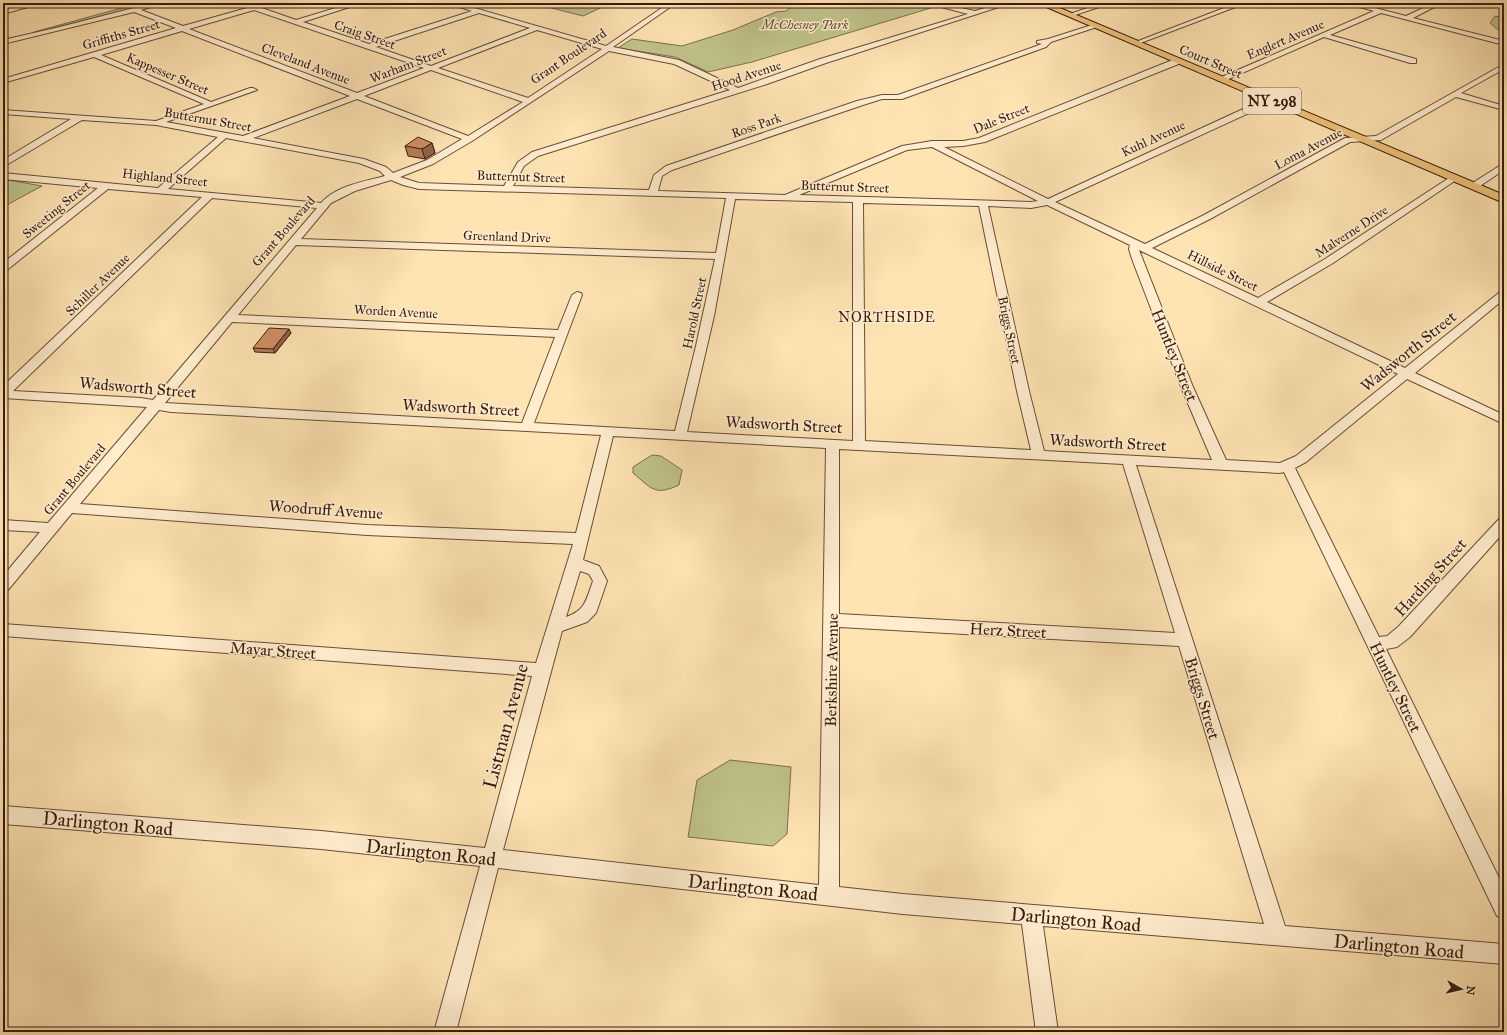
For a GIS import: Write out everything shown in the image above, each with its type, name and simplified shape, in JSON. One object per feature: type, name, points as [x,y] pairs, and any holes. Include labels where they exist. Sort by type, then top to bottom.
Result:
[{"type":"main road","name":"Court Street","points":[[1041,3],[1504,199]]},
{"type":"street","points":[[3,12],[39,3]]},
{"type":"street","points":[[3,42],[24,36],[61,29],[135,6],[160,3]]},
{"type":"street","name":"Craig Street","points":[[240,3],[430,69],[528,101]]},
{"type":"street","points":[[296,22],[359,3]]},
{"type":"street","points":[[450,3],[606,48],[676,62],[736,90]]},
{"type":"street","name":"Grant Boulevard","points":[[3,586],[328,201],[340,193],[392,177],[424,165],[528,101],[673,3]]},
{"type":"street","points":[[929,3],[975,13]]},
{"type":"street","name":"Hood Avenue","points":[[507,189],[519,167],[526,158],[784,76],[816,63],[1008,3]]},
{"type":"street","points":[[1070,15],[1108,3]]},
{"type":"street","points":[[1136,43],[1243,3]]},
{"type":"street","points":[[1350,3],[1504,43]]},
{"type":"street","points":[[1407,18],[1439,3]]},
{"type":"street","name":"Griffiths Street","points":[[3,81],[264,4]]},
{"type":"street","name":"Cleveland Avenue","points":[[135,6],[182,28],[469,138]]},
{"type":"street","points":[[368,47],[479,11]]},
{"type":"street","name":"Englert Avenue","points":[[1221,79],[1380,11]]},
{"type":"street","name":"Ross Park","points":[[652,193],[658,175],[669,168],[860,103],[882,98],[899,97],[1044,46],[1048,41],[1095,26]]},
{"type":"street","name":"Warham Street","points":[[243,139],[537,28]]},
{"type":"street","points":[[1323,35],[1413,61]]},
{"type":"street","name":"Kappesser Street","points":[[94,54],[210,104]]},
{"type":"street","name":"Dale Street","points":[[785,197],[905,148],[921,144],[970,144],[982,140],[1178,61]]},
{"type":"street","name":"Loma Avenue","points":[[1141,246],[1207,217],[1348,140],[1378,138],[1504,66]]},
{"type":"street","points":[[3,74],[12,78]]},
{"type":"street","points":[[156,123],[253,90]]},
{"type":"street","points":[[1455,94],[1504,108]]},
{"type":"street","name":"Kuhl Avenue","points":[[1048,202],[1270,100]]},
{"type":"street","name":"Butternut Street","points":[[3,112],[156,123],[225,135],[361,161],[383,169],[392,177],[406,183],[419,186],[983,204],[1031,205],[1048,202]]},
{"type":"street","points":[[3,164],[81,117]]},
{"type":"street","points":[[161,190],[225,135]]},
{"type":"street","name":"Hillside Street","points":[[932,144],[1048,202],[1504,420]]},
{"type":"street","points":[[1474,186],[1504,166]]},
{"type":"street","name":"Highland Street","points":[[3,176],[323,206]]},
{"type":"street","name":"Malverne Drive","points":[[1258,303],[1329,261],[1455,178]]},
{"type":"street","name":"Sweeting Street","points":[[3,268],[107,185]]},
{"type":"street","name":"Schiller Avenue","points":[[3,393],[210,195]]},
{"type":"street","name":"Harold Street","points":[[680,436],[694,381],[731,196]]},
{"type":"street","points":[[858,200],[859,445]]},
{"type":"street","name":"Briggs Street","points":[[983,204],[1023,391],[1039,455]]},
{"type":"street","name":"Greenland Drive","points":[[292,242],[720,256]]},
{"type":"street","name":"Huntley Street","points":[[1141,246],[1134,249],[1137,259],[1186,387],[1221,465]]},
{"type":"street","name":"Wadsworth Street","points":[[3,393],[141,402],[171,408],[1280,468],[1288,466],[1301,459],[1504,294]]},
{"type":"street","points":[[526,428],[577,295]]},
{"type":"street","name":"Worden Avenue","points":[[228,318],[562,334]]},
{"type":"street","name":"Listman Avenue","points":[[445,1032],[542,670],[582,540],[608,432]]},
{"type":"street","name":"Berkshire Avenue","points":[[829,896],[834,444]]},
{"type":"street","name":"Briggs Street","points":[[1128,460],[1278,936]]},
{"type":"street","name":"Huntley Street","points":[[1288,466],[1504,909]]},
{"type":"street","name":"Woodruff Avenue","points":[[69,508],[367,530],[582,540]]},
{"type":"street","name":"Harding Street","points":[[1375,644],[1390,642],[1404,632],[1504,523]]},
{"type":"street","points":[[3,525],[52,528]]},
{"type":"street","points":[[555,627],[582,618],[592,609],[600,581],[594,570],[575,563]]},
{"type":"street","name":"Herz Street","points":[[832,620],[1185,640]]},
{"type":"street","name":"Mayar Street","points":[[3,630],[542,670]]},
{"type":"street","name":"Darlington Road","points":[[3,815],[313,840],[491,858],[903,904],[1504,954]]},
{"type":"street","points":[[1031,915],[1047,1032]]},
{"type":"green space","points":[[140,3],[156,3],[33,33],[34,32]]},
{"type":"green space","points":[[546,3],[611,3],[583,16],[540,5]]},
{"type":"green space","name":"McChesney Park","points":[[796,3],[915,3],[934,7],[752,62],[708,72],[675,57],[618,48],[632,39],[682,46],[733,30],[776,12],[786,11]]},
{"type":"green space","points":[[1495,16],[1504,18],[1504,33],[1490,23]]},
{"type":"green space","points":[[3,179],[42,186],[3,207]]},
{"type":"green space","points":[[652,455],[661,456],[682,470],[679,485],[664,490],[654,489],[633,473],[633,467]]},
{"type":"green space","points":[[730,760],[791,767],[787,834],[773,846],[688,837],[697,780]]},
{"type":"building","points":[[418,137],[432,143],[422,149],[405,146]]},
{"type":"building","points":[[269,328],[289,329],[273,349],[253,348]]},
{"type":"district","name":"NORTHSIDE","points":[[887,317]]}]
